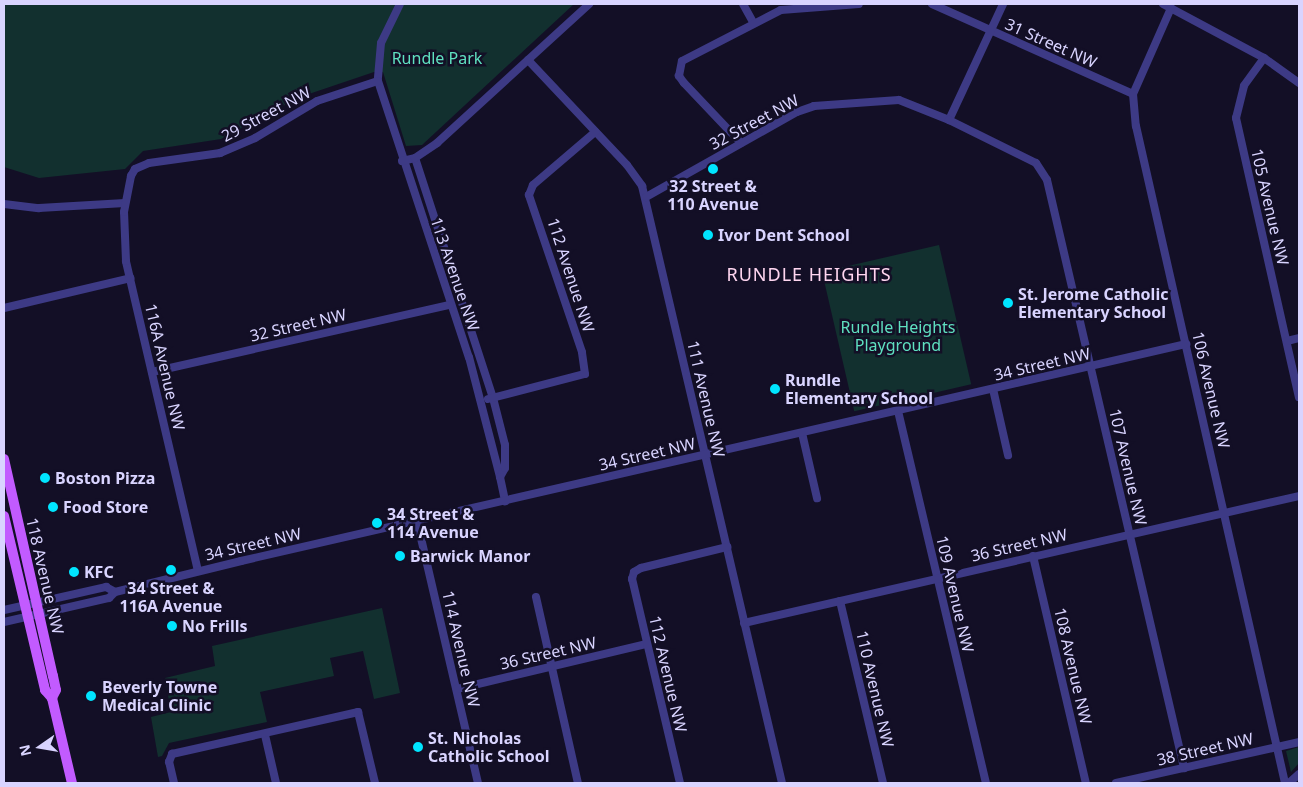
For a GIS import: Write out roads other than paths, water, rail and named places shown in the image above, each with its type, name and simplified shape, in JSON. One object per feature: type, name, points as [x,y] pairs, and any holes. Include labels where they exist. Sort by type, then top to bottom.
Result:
[{"type":"main road","name":"118 Avenue NW","points":[[4,459],[56,690],[52,698]]},
{"type":"main road","name":"118 Avenue NW","points":[[4,516],[45,690],[52,698],[72,783]]},
{"type":"street","points":[[378,81],[381,43],[400,4]]},
{"type":"street","points":[[402,161],[415,158],[438,143],[589,4]]},
{"type":"street","points":[[743,4],[753,22]]},
{"type":"street","points":[[741,143],[684,83],[679,76],[682,61],[753,22],[781,10],[859,4]]},
{"type":"street","name":"31 Street NW","points":[[932,4],[990,32],[1134,94]]},
{"type":"street","points":[[949,120],[1003,4]]},
{"type":"street","points":[[1163,4],[1264,58],[1299,83]]},
{"type":"street","name":"106 Avenue NW","points":[[1171,8],[1134,94],[1136,126],[1285,783]]},
{"type":"street","name":"105 Avenue NW","points":[[1264,58],[1244,86],[1236,118],[1299,397]]},
{"type":"street","name":"111 Avenue NW","points":[[528,60],[636,176],[646,197],[704,455],[782,783]]},
{"type":"street","name":"113 Avenue NW","points":[[378,81],[402,161],[482,401],[506,501]]},
{"type":"street","name":"29 Street NW","points":[[135,169],[149,163],[220,153],[254,138],[318,101],[378,81]]},
{"type":"street","name":"32 Street NW","points":[[646,197],[805,108],[899,100],[949,120],[1032,160],[1044,173]]},
{"type":"street","name":"112 Avenue NW","points":[[493,398],[585,374],[582,352],[530,195],[532,186],[595,132]]},
{"type":"street","name":"113 Avenue NW","points":[[415,158],[493,398],[505,445],[505,468],[500,477]]},
{"type":"street","name":"116A Avenue NW","points":[[135,169],[129,181],[125,203],[124,236],[130,278],[198,571]]},
{"type":"street","name":"107 Avenue NW","points":[[1044,173],[1184,768]]},
{"type":"street","points":[[4,204],[40,208],[125,203]]},
{"type":"street","points":[[4,308],[130,278]]},
{"type":"street","name":"32 Street NW","points":[[152,372],[450,305]]},
{"type":"street","points":[[1287,341],[1299,338]]},
{"type":"street","name":"34 Street NW","points":[[4,622],[109,598],[115,592],[198,571],[1186,344]]},
{"type":"street","points":[[993,389],[1008,455]]},
{"type":"street","points":[[482,401],[493,398]]},
{"type":"street","name":"109 Avenue NW","points":[[898,411],[986,783]]},
{"type":"street","points":[[802,433],[817,498]]},
{"type":"street","name":"36 Street NW","points":[[744,623],[1224,511],[1299,496]]},
{"type":"street","name":"114 Avenue NW","points":[[417,521],[478,783]]},
{"type":"street","name":"112 Avenue NW","points":[[680,783],[632,579],[634,572],[727,547]]},
{"type":"street","name":"108 Avenue NW","points":[[1033,556],[1086,783]]},
{"type":"street","name":"34 Street NW","points":[[4,610],[106,587],[115,592]]},
{"type":"street","points":[[536,597],[578,783]]},
{"type":"street","name":"110 Avenue NW","points":[[840,600],[883,783]]},
{"type":"street","name":"36 Street NW","points":[[457,689],[646,644]]},
{"type":"street","points":[[174,783],[169,756],[358,712],[375,783]]},
{"type":"street","points":[[265,735],[276,783]]},
{"type":"street","name":"38 Street NW","points":[[1116,783],[1299,742]]},
{"type":"street","points":[[1289,783],[1299,774]]},
{"type":"place","name":"32 Street & 110 Avenue","points":[[713,169]]},
{"type":"place","name":"Ivor Dent School","points":[[708,235]]},
{"type":"place","name":"St. Jerome Catholic Elementary School","points":[[1008,303]]},
{"type":"place","name":"Rundle Elementary School","points":[[775,389]]},
{"type":"place","name":"Boston Pizza","points":[[45,478]]},
{"type":"place","name":"Food Store","points":[[53,507]]},
{"type":"place","name":"34 Street & 114 Avenue","points":[[377,523]]},
{"type":"place","name":"Barwick Manor","points":[[400,556]]},
{"type":"place","name":"34 Street & 116A Avenue","points":[[171,570]]},
{"type":"place","name":"KFC","points":[[74,572]]},
{"type":"place","name":"No Frills","points":[[172,626]]},
{"type":"place","name":"Beverly Towne Medical Clinic","points":[[91,696]]},
{"type":"place","name":"St. Nicholas Catholic School","points":[[418,747]]},
{"type":"district","name":"RUNDLE HEIGHTS","points":[[809,274]]},
{"type":"park label","name":"Rundle Park","points":[[437,58]]},
{"type":"park label","name":"Rundle Heights Playground","points":[[898,336]]}]
